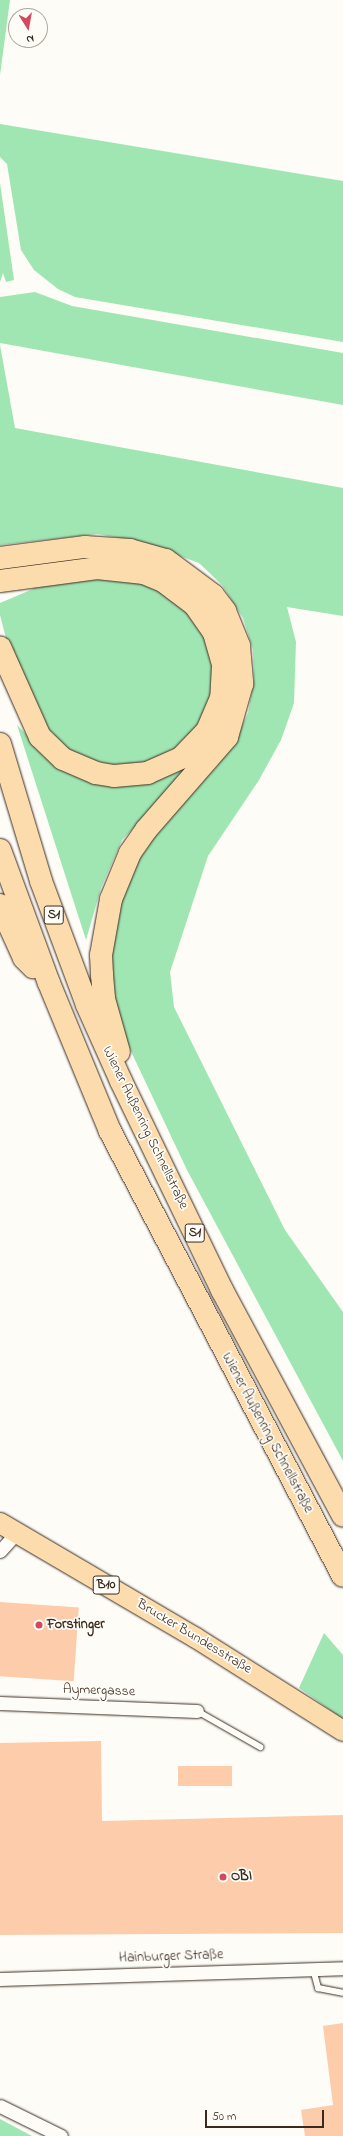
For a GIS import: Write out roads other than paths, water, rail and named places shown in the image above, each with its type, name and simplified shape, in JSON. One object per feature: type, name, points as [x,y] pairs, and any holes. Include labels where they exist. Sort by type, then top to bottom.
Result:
[{"type":"highway","points":[[0,558],[25,553],[110,548],[166,560],[213,595],[225,611],[239,646],[242,684],[227,737],[146,830],[130,853],[111,899],[101,955],[102,975],[104,999],[119,1047],[121,1081]]},
{"type":"highway","points":[[0,581],[97,568],[121,569],[144,574],[180,592],[206,619],[220,648],[223,682],[214,715],[195,746],[164,768],[130,775],[96,773],[63,759],[40,737],[0,647]]},
{"type":"highway","name":"Wiener Außenring Schnellstraße","points":[[0,744],[41,881],[87,1005],[121,1081],[222,1290],[343,1516]]},
{"type":"highway","name":"Wiener Außenring Schnellstraße","points":[[0,850],[49,983],[110,1131],[343,1576]]},
{"type":"highway","points":[[0,905],[24,958],[49,983]]},
{"type":"main road","name":"Brucker Bundesstraße","points":[[8,1528],[216,1650],[343,1731]]},
{"type":"street","points":[[0,1551],[8,1528]]},
{"type":"street","name":"Aymergasse","points":[[0,1703],[198,1711]]},
{"type":"street","name":"Hainburger Straße","points":[[0,1979],[343,1968]]},
{"type":"street","points":[[0,2106],[61,2136]]},
{"type":"lane","points":[[198,1711],[260,1747]]},
{"type":"lane","points":[[313,1969],[318,1988],[343,1993]]},
{"type":"place","name":"Forstinger","points":[[39,1625]]},
{"type":"place","name":"OBI","points":[[223,1877]]}]
